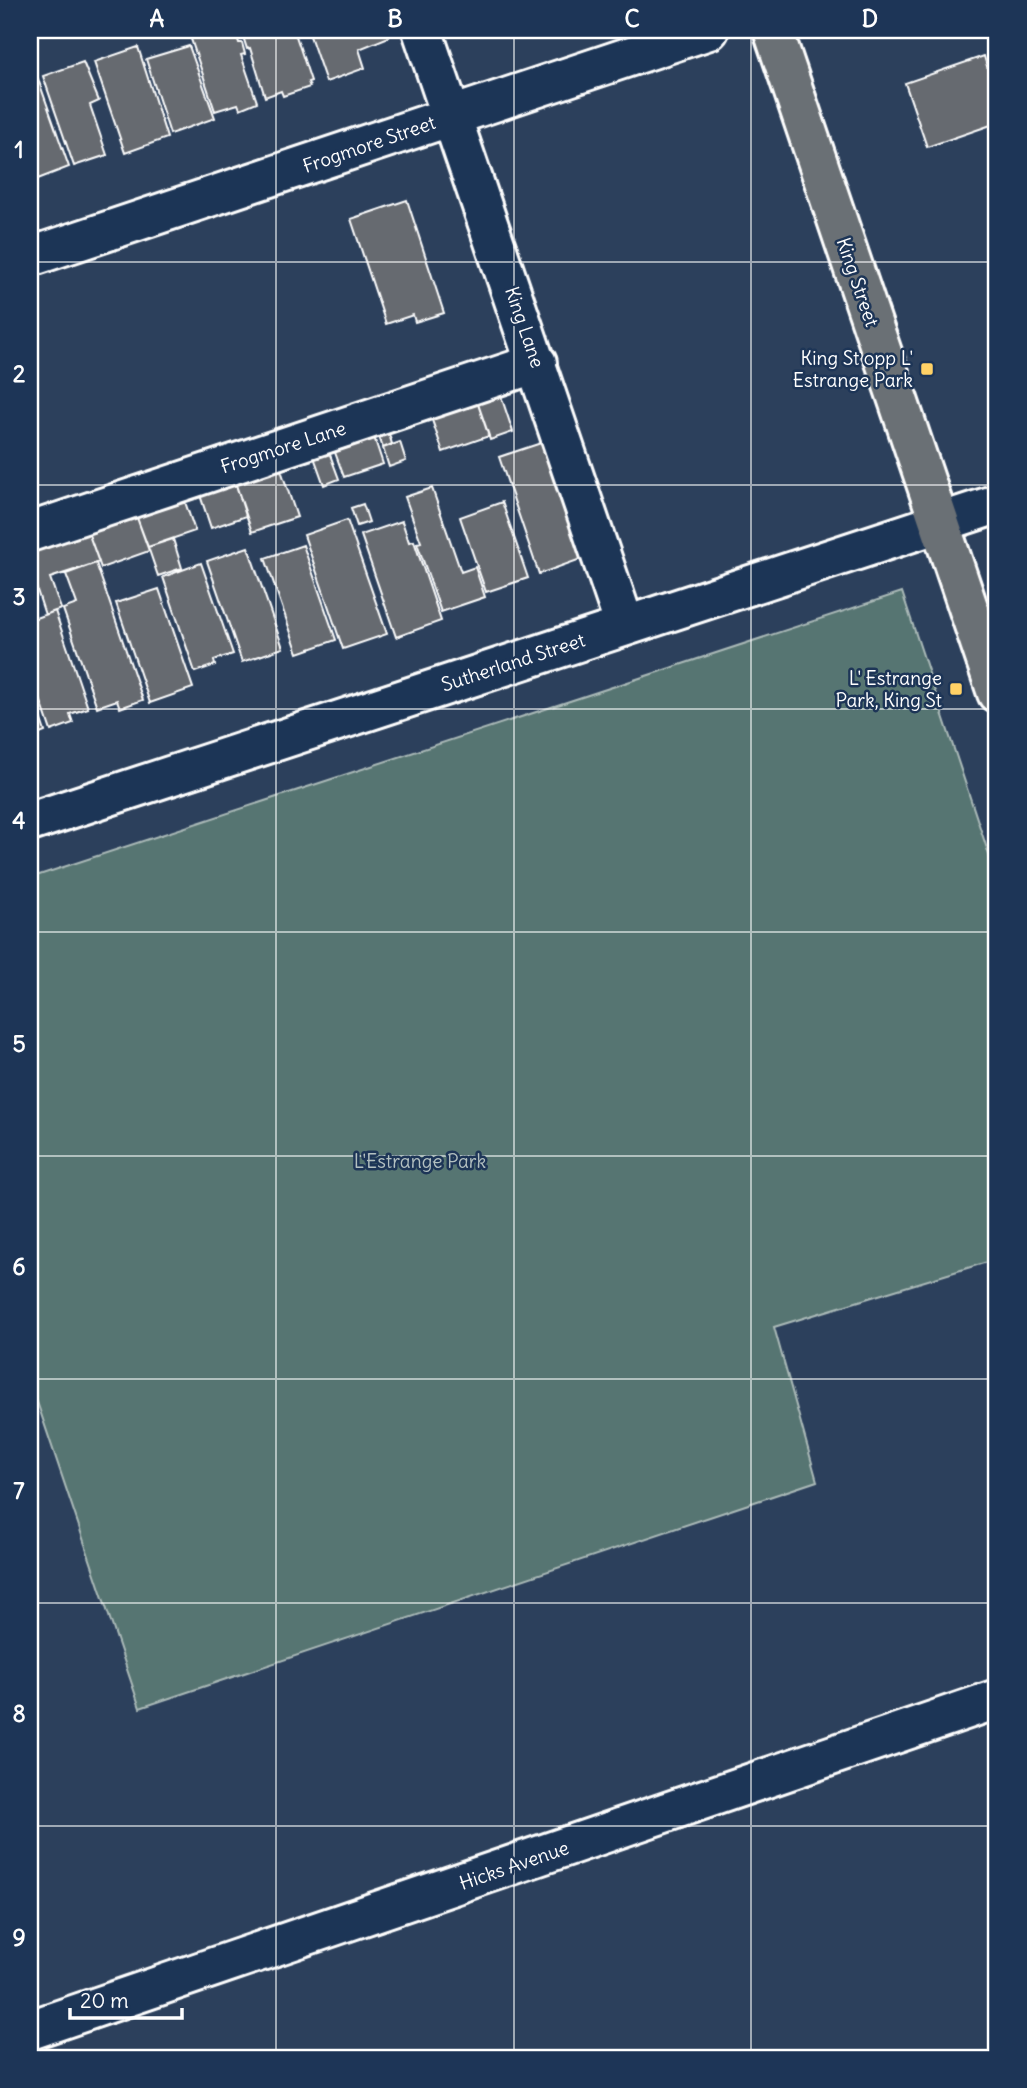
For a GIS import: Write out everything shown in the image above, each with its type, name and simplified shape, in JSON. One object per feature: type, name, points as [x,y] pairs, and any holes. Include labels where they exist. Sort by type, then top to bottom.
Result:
[{"type":"main road","name":"King Street","points":[[773,30],[997,693]]},
{"type":"street","name":"King Lane","points":[[422,30],[625,626]]},
{"type":"street","name":"Frogmore Street","points":[[30,257],[709,30]]},
{"type":"street","name":"Frogmore Lane","points":[[30,532],[537,363]]},
{"type":"street","name":"Sutherland Street","points":[[30,822],[997,504]]},
{"type":"street","name":"Hicks Avenue","points":[[30,2030],[997,1699]]},
{"type":"green space","name":"L'Estrange Park","points":[[902,592],[997,879],[997,1259],[774,1327],[817,1481],[140,1708],[30,1381],[30,878]]},
{"type":"building","points":[[188,30],[235,30],[239,43],[242,43],[245,54],[241,55],[257,102],[240,109],[238,104],[215,111]]},
{"type":"building","points":[[241,30],[294,30],[311,81],[308,82],[310,87],[283,96],[281,91],[265,97],[250,48],[247,49]]},
{"type":"building","points":[[308,30],[387,30],[389,37],[359,49],[365,68],[326,82]]},
{"type":"building","points":[[189,46],[215,118],[170,134],[146,59]]},
{"type":"building","points":[[138,47],[167,138],[125,153],[94,62]]},
{"type":"building","points":[[984,56],[989,73],[997,70],[997,123],[927,147],[905,83]]},
{"type":"building","points":[[83,62],[99,101],[90,105],[107,155],[74,166],[43,76]]},
{"type":"building","points":[[38,79],[69,167],[30,182],[30,81]]},
{"type":"building","points":[[407,200],[444,313],[415,322],[413,315],[386,324],[351,219]]},
{"type":"building","points":[[500,393],[513,432],[490,440],[477,401]]},
{"type":"building","points":[[477,401],[489,436],[443,452],[431,417]]},
{"type":"building","points":[[388,431],[392,444],[383,448],[378,434]]},
{"type":"building","points":[[373,434],[383,464],[344,477],[333,447]]},
{"type":"building","points":[[400,442],[406,461],[389,467],[383,448]]},
{"type":"building","points":[[541,443],[581,559],[539,574],[499,457]]},
{"type":"building","points":[[329,452],[339,479],[324,485],[314,457]]},
{"type":"building","points":[[279,464],[297,517],[252,532],[234,479]]},
{"type":"building","points":[[234,479],[246,516],[211,528],[199,492]]},
{"type":"building","points":[[432,488],[461,572],[475,567],[485,597],[441,612],[417,543],[421,542],[405,497]]},
{"type":"building","points":[[184,499],[195,531],[148,547],[136,515]]},
{"type":"building","points":[[502,502],[528,578],[486,592],[460,517]]},
{"type":"building","points":[[363,504],[369,522],[357,526],[351,508]]},
{"type":"building","points":[[136,515],[149,551],[101,568],[88,532]]},
{"type":"building","points":[[347,520],[387,634],[343,649],[304,535]]},
{"type":"building","points":[[402,521],[409,542],[414,541],[441,621],[396,637],[361,535]]},
{"type":"building","points":[[88,532],[99,562],[50,578],[61,609],[45,615],[35,584],[30,585],[30,552]]},
{"type":"building","points":[[173,539],[182,568],[158,576],[148,547]]},
{"type":"building","points":[[303,545],[336,640],[298,653],[265,558]]},
{"type":"building","points":[[248,547],[283,648],[242,662],[207,561]]},
{"type":"building","points":[[96,563],[143,700],[120,708],[117,700],[97,707],[63,609],[77,604],[66,574]]},
{"type":"building","points":[[201,563],[233,654],[214,660],[215,665],[195,672],[163,577]]},
{"type":"building","points":[[159,589],[193,688],[150,703],[116,603]]},
{"type":"building","points":[[55,611],[88,708],[70,714],[73,723],[51,731],[30,669],[30,620]]},
{"type":"building","points":[[30,687],[45,732],[30,738]]},
{"type":"place","name":"King St opp L' Estrange Park","points":[[927,369]]},
{"type":"place","name":"L' Estrange Park, King St","points":[[956,689]]}]
